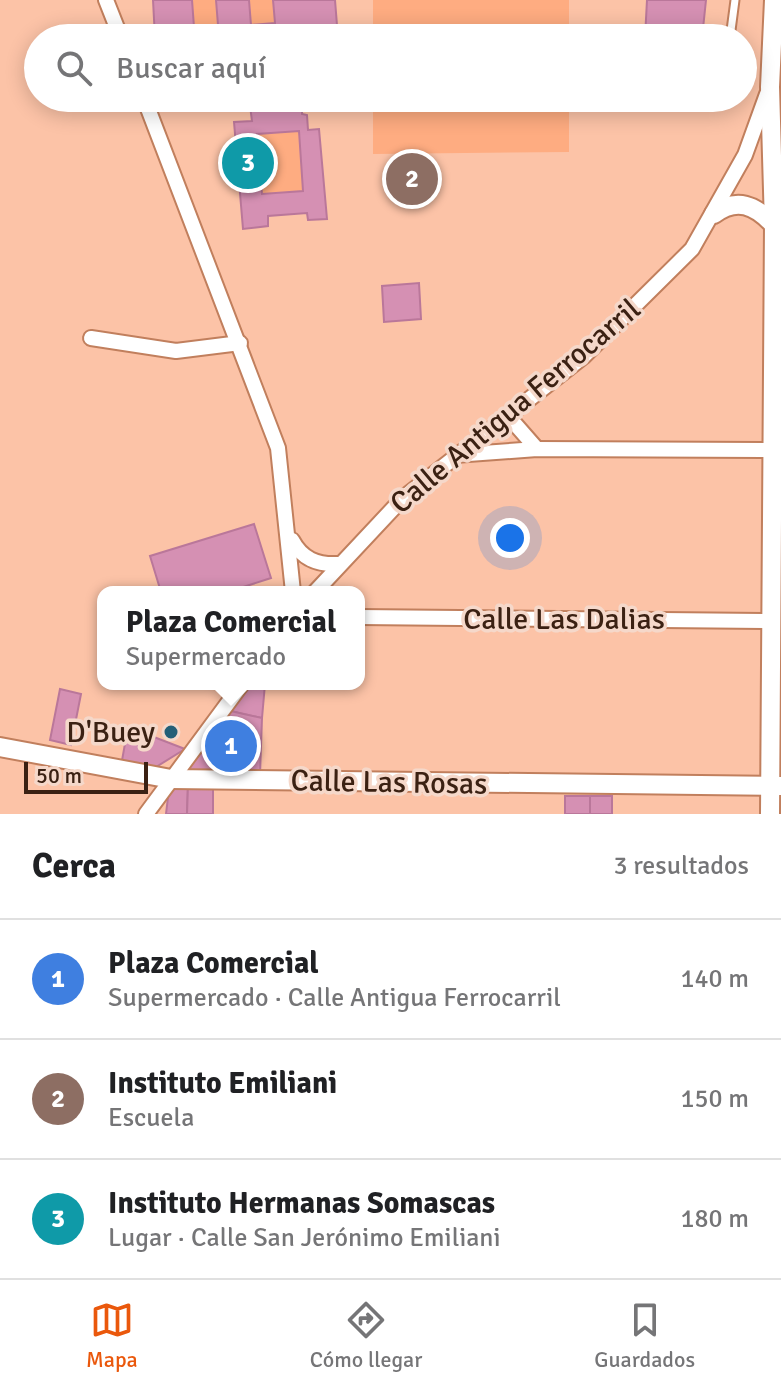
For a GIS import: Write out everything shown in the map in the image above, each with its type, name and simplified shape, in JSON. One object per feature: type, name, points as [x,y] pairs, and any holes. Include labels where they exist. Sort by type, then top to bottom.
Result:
[{"type":"street","points":[[106,0],[115,24]]},
{"type":"street","points":[[770,814],[776,786],[770,621],[774,225],[770,87],[776,9]]},
{"type":"street","name":"Calle Antigua Ferrocarril","points":[[320,586],[403,498],[583,357],[692,249],[745,155],[770,87]]},
{"type":"street","points":[[149,112],[278,448],[293,586]]},
{"type":"street","points":[[714,214],[727,205],[747,205],[774,225]]},
{"type":"street","points":[[91,338],[176,351],[240,343]]},
{"type":"street","points":[[509,417],[537,449]]},
{"type":"street","points":[[455,455],[537,449],[772,450]]},
{"type":"street","points":[[289,536],[305,557],[316,562],[338,564]]},
{"type":"street","name":"Calle Las Dalias","points":[[365,617],[770,621]]},
{"type":"street","points":[[146,814],[238,690]]},
{"type":"street","name":"Calle Las Rosas","points":[[0,747],[171,779],[776,786]]},
{"type":"lane","points":[[732,24],[735,0]]},
{"type":"shaded area","points":[[192,0],[216,0],[218,24],[194,24]]},
{"type":"shaded area","points":[[249,0],[273,0],[275,23],[251,24]]},
{"type":"shaded area","points":[[373,0],[569,0],[569,24],[373,24]]},
{"type":"shaded area","points":[[373,112],[569,112],[569,152],[373,154]]},
{"type":"shaded area","points":[[299,131],[303,191],[262,194],[257,134]]},
{"type":"building","points":[[153,0],[192,0],[194,24],[154,24]]},
{"type":"building","points":[[216,0],[249,0],[251,24],[218,24]]},
{"type":"building","points":[[273,0],[335,0],[337,24],[263,24],[275,23]]},
{"type":"building","points":[[647,0],[706,0],[703,24],[646,24]]},
{"type":"building","points":[[251,112],[302,112],[307,115],[308,130],[319,129],[327,219],[308,220],[307,213],[268,216],[268,226],[243,229],[234,122],[252,121]],"holes":[[[299,131],[303,191],[262,194],[257,134]]]},
{"type":"building","points":[[419,283],[421,319],[384,322],[382,286]]},
{"type":"building","points":[[254,524],[271,578],[246,586],[159,586],[150,556]]},
{"type":"building","points":[[60,689],[81,694],[71,745],[50,740]]},
{"type":"building","points":[[240,690],[264,690],[262,718],[226,710]]},
{"type":"building","points":[[226,710],[262,718],[260,775],[180,774]]},
{"type":"building","points":[[128,727],[185,749],[148,772],[121,766]]},
{"type":"building","points":[[188,785],[187,814],[166,814],[169,789]]},
{"type":"building","points":[[188,785],[213,785],[213,814],[187,814]]},
{"type":"building","points":[[565,796],[590,796],[590,814],[565,814]]},
{"type":"building","points":[[590,796],[612,796],[612,814],[590,814]]},
{"type":"place","name":"Instituto Hermanas Somascas","points":[[248,163]]},
{"type":"place","name":"Instituto Emiliani","points":[[412,179]]},
{"type":"place","name":"D'Buey","points":[[171,732]]},
{"type":"place","name":"Plaza Comercial","points":[[231,746]]}]
